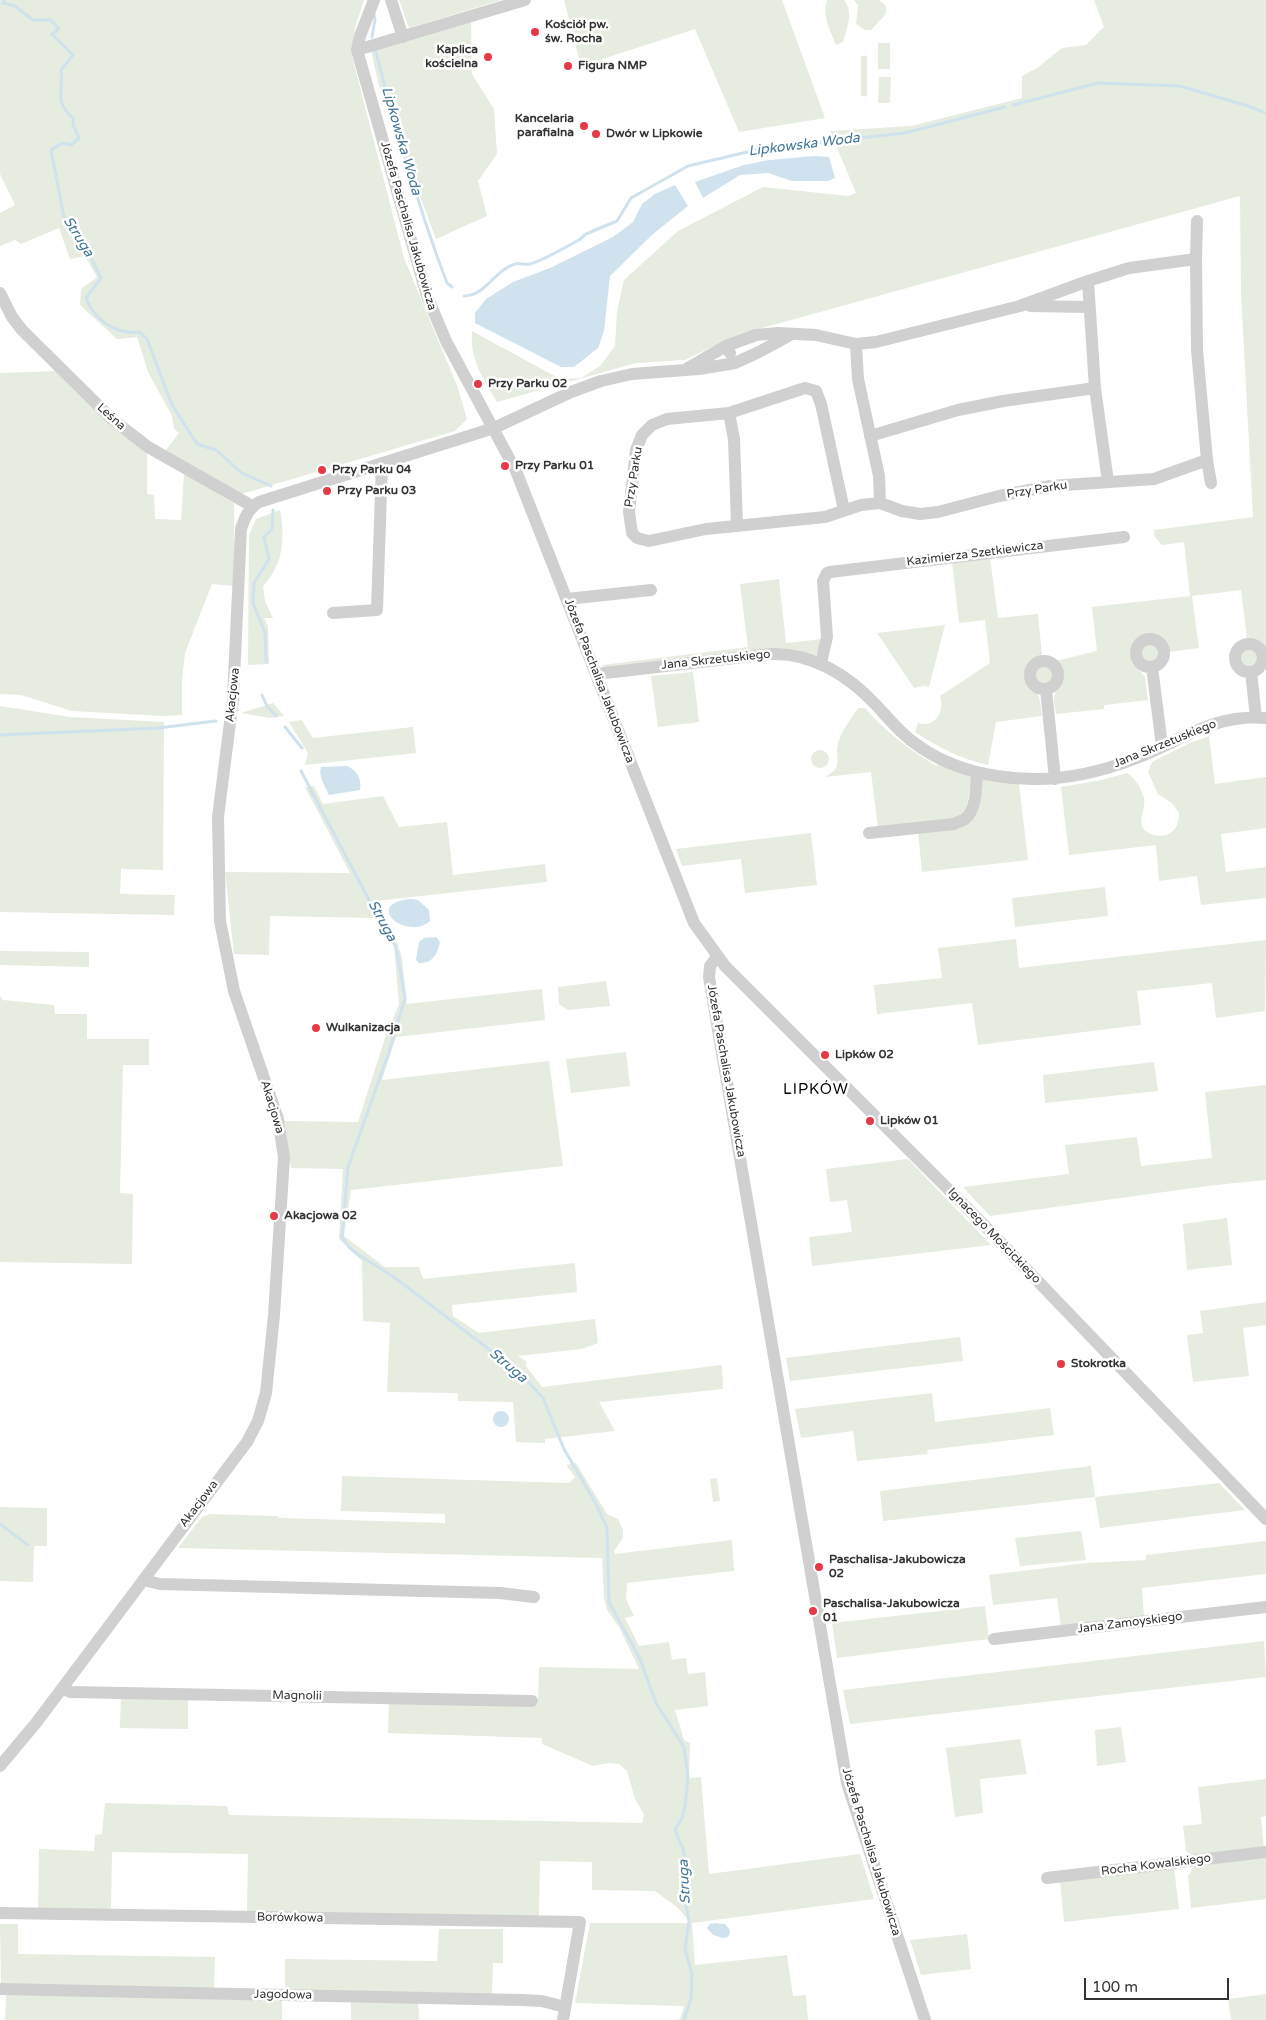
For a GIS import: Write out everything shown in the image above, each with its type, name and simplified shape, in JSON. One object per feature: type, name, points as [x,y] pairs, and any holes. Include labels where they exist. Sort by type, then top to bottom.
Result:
[{"type":"street","points":[[374,0],[360,36],[357,50],[526,0]]},
{"type":"street","points":[[391,0],[403,37]]},
{"type":"street","name":"Józefa Paschalisa Jakubowicza","points":[[357,50],[427,296],[446,342],[516,471],[694,924],[717,957],[710,966],[709,977],[848,1783],[924,2020]]},
{"type":"street","points":[[1197,221],[1196,350],[1210,483]]},
{"type":"street","points":[[688,368],[726,346],[756,336],[778,333],[816,336],[856,344],[876,342],[1020,306],[1129,268],[1196,259]]},
{"type":"street","points":[[1088,281],[1095,388],[1108,482]]},
{"type":"street","name":"Leśna","points":[[0,293],[12,317],[22,330],[112,419],[165,458],[252,506]]},
{"type":"street","points":[[1020,306],[1089,307]]},
{"type":"street","points":[[252,506],[259,502],[494,428],[571,392],[601,381],[632,374],[735,363],[792,334]]},
{"type":"street","points":[[856,344],[858,378],[879,476],[880,503]]},
{"type":"street","points":[[726,346],[735,363]]},
{"type":"street","name":"Przy Parku","points":[[844,510],[821,404],[816,391],[805,388],[729,413],[667,420],[652,425],[646,431],[636,450],[629,521],[632,533],[637,538],[649,541],[706,529],[825,517],[844,510],[880,503],[902,511],[920,514],[938,512],[999,496],[1050,486],[1154,479],[1207,460]]},
{"type":"street","points":[[870,436],[958,410],[1095,388]]},
{"type":"street","points":[[729,413],[734,439],[737,525]]},
{"type":"street","points":[[333,613],[377,610],[382,463]]},
{"type":"street","name":"Akacjowa","points":[[0,1766],[62,1689],[250,1437],[258,1421],[264,1401],[269,1372],[283,1147],[278,1120],[240,1010],[226,958],[220,920],[218,876],[220,793],[234,699],[241,529],[245,516],[252,506]]},
{"type":"street","name":"Kazimierza Szetkiewicza","points":[[820,663],[827,638],[823,581],[827,573],[1124,537]]},
{"type":"street","points":[[567,599],[651,590]]},
{"type":"street","name":"Jana Skrzetuskiego","points":[[596,674],[770,654],[788,654],[820,663],[843,676],[920,747],[957,766],[977,772],[1031,780],[1055,779],[1091,773],[1135,759],[1204,726],[1228,719],[1261,718]]},
{"type":"street","points":[[1152,667],[1162,746]]},
{"type":"street","points":[[1251,672],[1261,718]]},
{"type":"street","points":[[1046,689],[1055,779]]},
{"type":"street","points":[[869,833],[954,824],[965,820],[971,811],[974,800],[977,772]]},
{"type":"street","name":"Ignacego Mościckiego","points":[[717,957],[988,1230],[1266,1519]]},
{"type":"street","points":[[143,1580],[160,1584],[500,1592],[534,1597]]},
{"type":"street","name":"Jana Zamoyskiego","points":[[994,1639],[1266,1607]]},
{"type":"street","name":"Magnolii","points":[[62,1689],[72,1692],[532,1701]]},
{"type":"street","name":"Rocha Kowalskiego","points":[[1047,1878],[1266,1852]]},
{"type":"street","name":"Borówkowa","points":[[0,1913],[580,1922],[565,2007]]},
{"type":"street","name":"Jagodowa","points":[[0,1989],[522,2000],[542,2001],[565,2007]]},
{"type":"street","points":[[563,2020],[565,2007]]},
{"type":"shaded area","points":[[0,0],[364,0],[355,28],[352,56],[404,258],[458,388],[467,419],[455,431],[238,495],[163,454],[179,433],[174,429],[172,416],[148,372],[137,337],[117,339],[80,305],[81,289],[97,277],[85,256],[70,259],[59,228],[21,244],[15,240],[0,246],[0,213],[15,205],[0,174]]},
{"type":"shaded area","points":[[399,0],[501,0],[409,28]]},
{"type":"shaded area","points":[[564,0],[782,0],[825,118],[739,132],[695,29],[581,66]]},
{"type":"shaded area","points":[[827,0],[844,0],[849,10],[848,26],[843,42],[836,45],[825,12]]},
{"type":"shaded area","points":[[854,0],[879,0],[886,6],[886,14],[871,30],[865,30],[856,24],[858,5]]},
{"type":"shaded area","points":[[1094,0],[1266,0],[1266,649],[1258,642],[1247,639],[1241,590],[1192,596],[1199,648],[1169,652],[1161,638],[1148,635],[1140,638],[1131,649],[1133,663],[1145,677],[1148,700],[1104,705],[1104,709],[1056,714],[1054,698],[1062,680],[1063,672],[1056,661],[1097,651],[1092,607],[1190,596],[1184,542],[1162,545],[1155,537],[1154,530],[1253,517],[1241,294],[1240,196],[755,330],[733,337],[685,360],[636,363],[497,402],[478,369],[473,351],[472,331],[560,379],[581,378],[600,366],[615,346],[617,311],[624,280],[678,231],[763,187],[848,196],[856,193],[830,131],[911,126],[1022,98],[1022,76],[1037,68],[1062,48],[1086,45],[1104,27]]},
{"type":"shaded area","points":[[471,21],[472,74],[494,109],[497,154],[478,181],[487,216],[436,239],[379,86],[371,51]]},
{"type":"shaded area","points":[[878,43],[890,43],[890,69],[878,69]]},
{"type":"shaded area","points":[[861,56],[867,56],[867,96],[861,96]]},
{"type":"shaded area","points":[[879,77],[891,77],[890,103],[878,103]]},
{"type":"shaded area","points":[[57,371],[147,450],[147,494],[154,495],[155,519],[181,520],[184,473],[234,503],[234,586],[212,584],[185,653],[182,680],[182,715],[163,716],[72,711],[21,695],[0,694],[0,373]]},
{"type":"shaded area","points":[[280,510],[282,541],[279,560],[270,578],[263,586],[265,601],[273,618],[264,618],[268,627],[269,664],[248,665],[249,535],[256,519]]},
{"type":"shaded area","points":[[990,558],[998,618],[1038,614],[1042,656],[1030,663],[1026,670],[1026,679],[1029,686],[1039,697],[1042,716],[996,722],[988,765],[950,752],[915,732],[918,723],[930,723],[938,717],[941,707],[940,696],[990,663],[985,620],[959,623],[952,562]]},
{"type":"shaded area","points":[[779,579],[786,643],[823,639],[818,653],[814,656],[604,669],[602,665],[748,647],[740,584]]},
{"type":"shaded area","points":[[945,625],[929,687],[914,688],[877,633]]},
{"type":"shaded area","points":[[1150,644],[1156,647],[1159,653],[1156,659],[1150,662],[1144,659],[1141,653],[1144,647]]},
{"type":"shaded area","points":[[1249,649],[1255,652],[1258,658],[1255,664],[1249,667],[1243,664],[1240,658],[1243,652]]},
{"type":"shaded area","points":[[1045,666],[1051,669],[1054,675],[1051,681],[1045,684],[1039,681],[1036,675],[1039,669]]},
{"type":"shaded area","points":[[693,672],[699,722],[658,727],[651,676]]},
{"type":"shaded area","points":[[273,703],[284,716],[270,718],[241,713]]},
{"type":"shaded area","points":[[0,706],[70,717],[164,722],[163,870],[121,869],[120,894],[175,895],[174,915],[0,912]]},
{"type":"shaded area","points":[[858,708],[865,708],[890,733],[927,760],[937,766],[939,762],[972,777],[966,810],[958,819],[878,828],[871,772],[825,777],[837,766],[839,739]]},
{"type":"shaded area","points":[[302,720],[313,738],[413,727],[416,753],[305,765],[308,753],[289,722]]},
{"type":"shaded area","points":[[1209,736],[1215,784],[1266,777],[1266,828],[1221,834],[1226,872],[1266,867],[1266,898],[1201,905],[1197,876],[1159,881],[1156,845],[1069,855],[1061,787],[1102,780],[1127,773],[1133,778],[1144,798],[1143,828],[1154,835],[1166,835],[1171,833],[1176,827],[1179,813],[1172,803],[1158,794],[1148,772],[1152,762],[1192,742]]},
{"type":"shaded area","points":[[820,750],[826,753],[829,759],[826,765],[820,768],[814,765],[811,759],[814,753]]},
{"type":"shaded area","points":[[985,778],[1019,784],[1028,860],[922,872],[918,831],[956,827],[981,781]]},
{"type":"shaded area","points":[[314,786],[323,804],[383,796],[399,827],[447,822],[453,875],[545,864],[547,882],[376,901],[395,935],[402,958],[407,1004],[542,989],[545,1020],[396,1037],[382,1080],[549,1061],[563,1166],[351,1190],[344,1236],[385,1267],[419,1267],[423,1279],[575,1263],[577,1292],[452,1305],[453,1316],[479,1333],[595,1319],[598,1343],[582,1349],[518,1356],[526,1361],[526,1366],[542,1387],[722,1365],[723,1389],[599,1402],[615,1431],[545,1439],[545,1443],[516,1442],[513,1402],[458,1401],[458,1393],[387,1392],[390,1323],[363,1321],[362,1261],[339,1239],[343,1169],[291,1168],[285,1121],[358,1122],[385,1038],[399,1004],[394,947],[376,918],[270,916],[269,955],[234,954],[225,872],[350,873],[305,787]]},
{"type":"shaded area","points":[[811,833],[817,885],[745,893],[741,859],[682,866],[676,849]]},
{"type":"shaded area","points":[[1105,887],[1108,916],[1015,927],[1012,898]]},
{"type":"shaded area","points":[[1016,939],[1019,968],[1266,940],[1265,1011],[1216,1018],[1212,983],[1137,991],[1141,1025],[978,1045],[972,1003],[877,1014],[874,985],[942,978],[938,948]]},
{"type":"shaded area","points":[[0,951],[89,952],[89,967],[0,965]]},
{"type":"shaded area","points":[[606,981],[610,1006],[568,1010],[559,1004],[558,987]]},
{"type":"shaded area","points":[[0,996],[3,1000],[54,1005],[55,1014],[87,1014],[87,1039],[149,1039],[149,1065],[123,1065],[120,1193],[133,1194],[132,1264],[0,1262]]},
{"type":"shaded area","points":[[626,1052],[630,1086],[571,1093],[566,1059]]},
{"type":"shaded area","points":[[1154,1062],[1158,1091],[1045,1103],[1043,1075]]},
{"type":"shaded area","points":[[1266,1085],[1266,1180],[1215,1185],[990,1216],[963,1187],[1069,1174],[1065,1145],[1137,1137],[1141,1166],[1212,1158],[1205,1092]]},
{"type":"shaded area","points":[[908,1159],[991,1245],[812,1266],[809,1237],[852,1232],[847,1200],[830,1202],[826,1169]]},
{"type":"shaded area","points":[[1227,1218],[1232,1265],[1187,1270],[1183,1224]]},
{"type":"shaded area","points":[[1266,1302],[1266,1325],[1243,1328],[1249,1376],[1193,1382],[1187,1335],[1203,1333],[1200,1311]]},
{"type":"shaded area","points":[[960,1337],[963,1361],[790,1381],[786,1358]]},
{"type":"shaded area","points":[[932,1393],[935,1422],[1050,1408],[1054,1435],[927,1450],[928,1454],[857,1461],[853,1431],[801,1438],[795,1409]]},
{"type":"shaded area","points":[[576,1463],[607,1514],[618,1519],[623,1530],[623,1538],[614,1551],[615,1554],[732,1540],[734,1571],[627,1583],[626,1599],[634,1616],[625,1618],[639,1646],[669,1642],[672,1660],[686,1658],[688,1674],[705,1672],[708,1706],[675,1710],[684,1740],[690,1743],[689,1778],[701,1777],[709,1874],[860,1854],[874,1899],[692,1923],[695,1965],[787,1955],[793,1996],[806,1995],[808,2020],[675,2020],[680,2019],[684,2006],[575,2003],[590,1923],[691,1923],[677,1907],[655,1891],[592,1890],[592,1862],[540,1861],[539,1916],[247,1912],[248,1854],[112,1852],[111,1910],[38,1910],[39,1849],[94,1851],[95,1835],[102,1834],[105,1803],[227,1806],[229,1815],[642,1823],[644,1815],[635,1799],[627,1771],[619,1764],[608,1763],[593,1766],[542,1744],[542,1738],[388,1733],[389,1702],[538,1705],[539,1667],[639,1669],[619,1627],[607,1610],[604,1598],[602,1558],[178,1548],[202,1517],[210,1514],[445,1523],[445,1514],[341,1511],[342,1476],[569,1483],[575,1477],[566,1465]]},
{"type":"shaded area","points":[[1091,1466],[1095,1497],[883,1521],[880,1491]]},
{"type":"shaded area","points":[[717,1478],[720,1501],[713,1502],[710,1479]]},
{"type":"shaded area","points":[[1219,1483],[1245,1510],[1100,1528],[1095,1497]]},
{"type":"shaded area","points":[[0,1507],[47,1508],[47,1546],[34,1546],[33,1582],[0,1581]]},
{"type":"shaded area","points":[[1081,1531],[1086,1560],[1020,1566],[1015,1538]]},
{"type":"shaded area","points":[[1266,1541],[1266,1574],[1142,1588],[1144,1617],[1061,1627],[1057,1598],[993,1605],[989,1575],[1087,1563],[1146,1560],[1146,1555]]},
{"type":"shaded area","points":[[985,1606],[989,1639],[837,1658],[832,1623]]},
{"type":"shaded area","points":[[1264,1641],[1266,1677],[850,1724],[843,1690]]},
{"type":"shaded area","points":[[121,1696],[188,1698],[188,1729],[120,1728]]},
{"type":"shaded area","points":[[1121,1727],[1126,1762],[1097,1766],[1095,1730]]},
{"type":"shaded area","points":[[1020,1739],[1027,1774],[980,1779],[983,1813],[955,1817],[946,1748]]},
{"type":"shaded area","points":[[1266,1779],[1266,1816],[1261,1817],[1264,1849],[1194,1857],[1186,1851],[1183,1826],[1202,1824],[1198,1787]]},
{"type":"shaded area","points":[[1266,1858],[1266,1899],[1191,1908],[1188,1876],[1194,1866]]},
{"type":"shaded area","points":[[1174,1868],[1179,1909],[1064,1922],[1060,1881]]},
{"type":"shaded area","points":[[0,1924],[18,1924],[18,1954],[215,1957],[214,1991],[1,1986]]},
{"type":"shaded area","points":[[439,1929],[503,1929],[503,1963],[493,1963],[492,1995],[285,1991],[285,1959],[437,1961]]},
{"type":"shaded area","points":[[967,1934],[971,1969],[921,1975],[910,1940]]},
{"type":"shaded area","points":[[1266,1994],[1266,2020],[1231,2020],[1228,1999]]},
{"type":"shaded area","points":[[6,1995],[282,1997],[282,2020],[5,2020]]},
{"type":"shaded area","points":[[351,2000],[418,2001],[419,2020],[351,2020]]},
{"type":"water","points":[[815,156],[829,157],[835,178],[828,181],[792,181],[768,173],[740,175],[703,198],[695,182],[744,165],[769,160]]},
{"type":"water","points":[[675,185],[688,206],[653,234],[610,276],[604,331],[598,348],[574,367],[561,367],[475,323],[475,313],[486,299],[513,282],[550,268],[613,237],[633,222],[642,204],[655,194]]},
{"type":"water","points":[[347,766],[358,775],[360,790],[329,795],[321,777],[321,767]]},
{"type":"water","points":[[411,899],[418,900],[429,910],[430,921],[420,926],[410,927],[393,919],[389,913],[390,907],[397,902]]},
{"type":"water","points":[[436,937],[440,942],[434,957],[424,963],[419,963],[416,960],[419,942],[424,938]]},
{"type":"water","points":[[501,1411],[509,1419],[501,1427],[493,1419]]},
{"type":"water","points":[[710,1924],[725,1924],[730,1933],[728,1937],[723,1938],[713,1935],[707,1928]]},
{"type":"waterway","name":"Struga","points":[[4,0],[3,3],[15,6],[33,20],[51,20],[59,29],[52,34],[73,55],[61,70],[61,101],[73,118],[73,125],[79,138],[71,145],[62,143],[51,150],[64,217],[82,239],[101,278],[86,298],[90,306],[94,313],[107,324],[122,331],[139,332],[147,339],[172,405],[197,444],[216,450],[242,473],[271,486]]},
{"type":"waterway","name":"Lipkowska Woda","points":[[372,37],[374,14]]},
{"type":"waterway","name":"Lipkowska Woda","points":[[375,49],[417,196],[447,283],[452,287]]},
{"type":"waterway","name":"Lipkowska Woda","points":[[1013,105],[1098,83],[1180,86],[1266,113]]},
{"type":"waterway","name":"Lipkowska Woda","points":[[464,296],[477,293],[502,271],[512,265],[530,264],[540,260],[579,240],[586,234],[617,221],[631,198],[688,166],[760,149],[905,133],[1005,107]]},
{"type":"waterway","name":"Struga","points":[[266,662],[265,633],[253,603],[254,583],[269,559],[264,537],[272,529],[273,510]]},
{"type":"waterway","name":"Struga","points":[[262,695],[267,706],[276,716]]},
{"type":"waterway","points":[[0,735],[158,728],[216,721]]},
{"type":"waterway","name":"Struga","points":[[285,727],[302,748]]},
{"type":"waterway","name":"Struga","points":[[301,771],[396,947],[405,998],[389,1052],[348,1167],[342,1237],[357,1254],[394,1277],[520,1373],[543,1398],[564,1449],[596,1504],[607,1528],[609,1602],[640,1659],[656,1703],[684,1747],[688,1777],[685,1807],[682,1818],[675,1830],[684,1851],[684,1893],[689,1921],[685,1949],[692,1974],[691,1998],[684,2020]]},
{"type":"waterway","points":[[0,1524],[28,1545]]},
{"type":"place","name":"Kościół pw. św. Rocha","points":[[535,32]]},
{"type":"place","name":"Kaplica kościelna","points":[[488,57]]},
{"type":"place","name":"Figura NMP","points":[[568,66]]},
{"type":"place","name":"Kancelaria parafialna","points":[[584,126]]},
{"type":"place","name":"Dwór w Lipkowie","points":[[596,134]]},
{"type":"place","name":"Przy Parku 02","points":[[478,384]]},
{"type":"place","name":"Przy Parku 01","points":[[505,466]]},
{"type":"place","name":"Przy Parku 04","points":[[322,470]]},
{"type":"place","name":"Przy Parku 03","points":[[327,491]]},
{"type":"place","name":"Wulkanizacja","points":[[316,1028]]},
{"type":"place","name":"Lipków 02","points":[[825,1055]]},
{"type":"place","name":"Lipków 01","points":[[870,1121]]},
{"type":"place","name":"Akacjowa 02","points":[[274,1216]]},
{"type":"place","name":"Stokrotka","points":[[1061,1364]]},
{"type":"place","name":"Paschalisa-Jakubowicza 02","points":[[819,1567]]},
{"type":"place","name":"Paschalisa-Jakubowicza 01","points":[[813,1611]]},
{"type":"district","name":"LIPKÓW","points":[[816,1090]]}]
